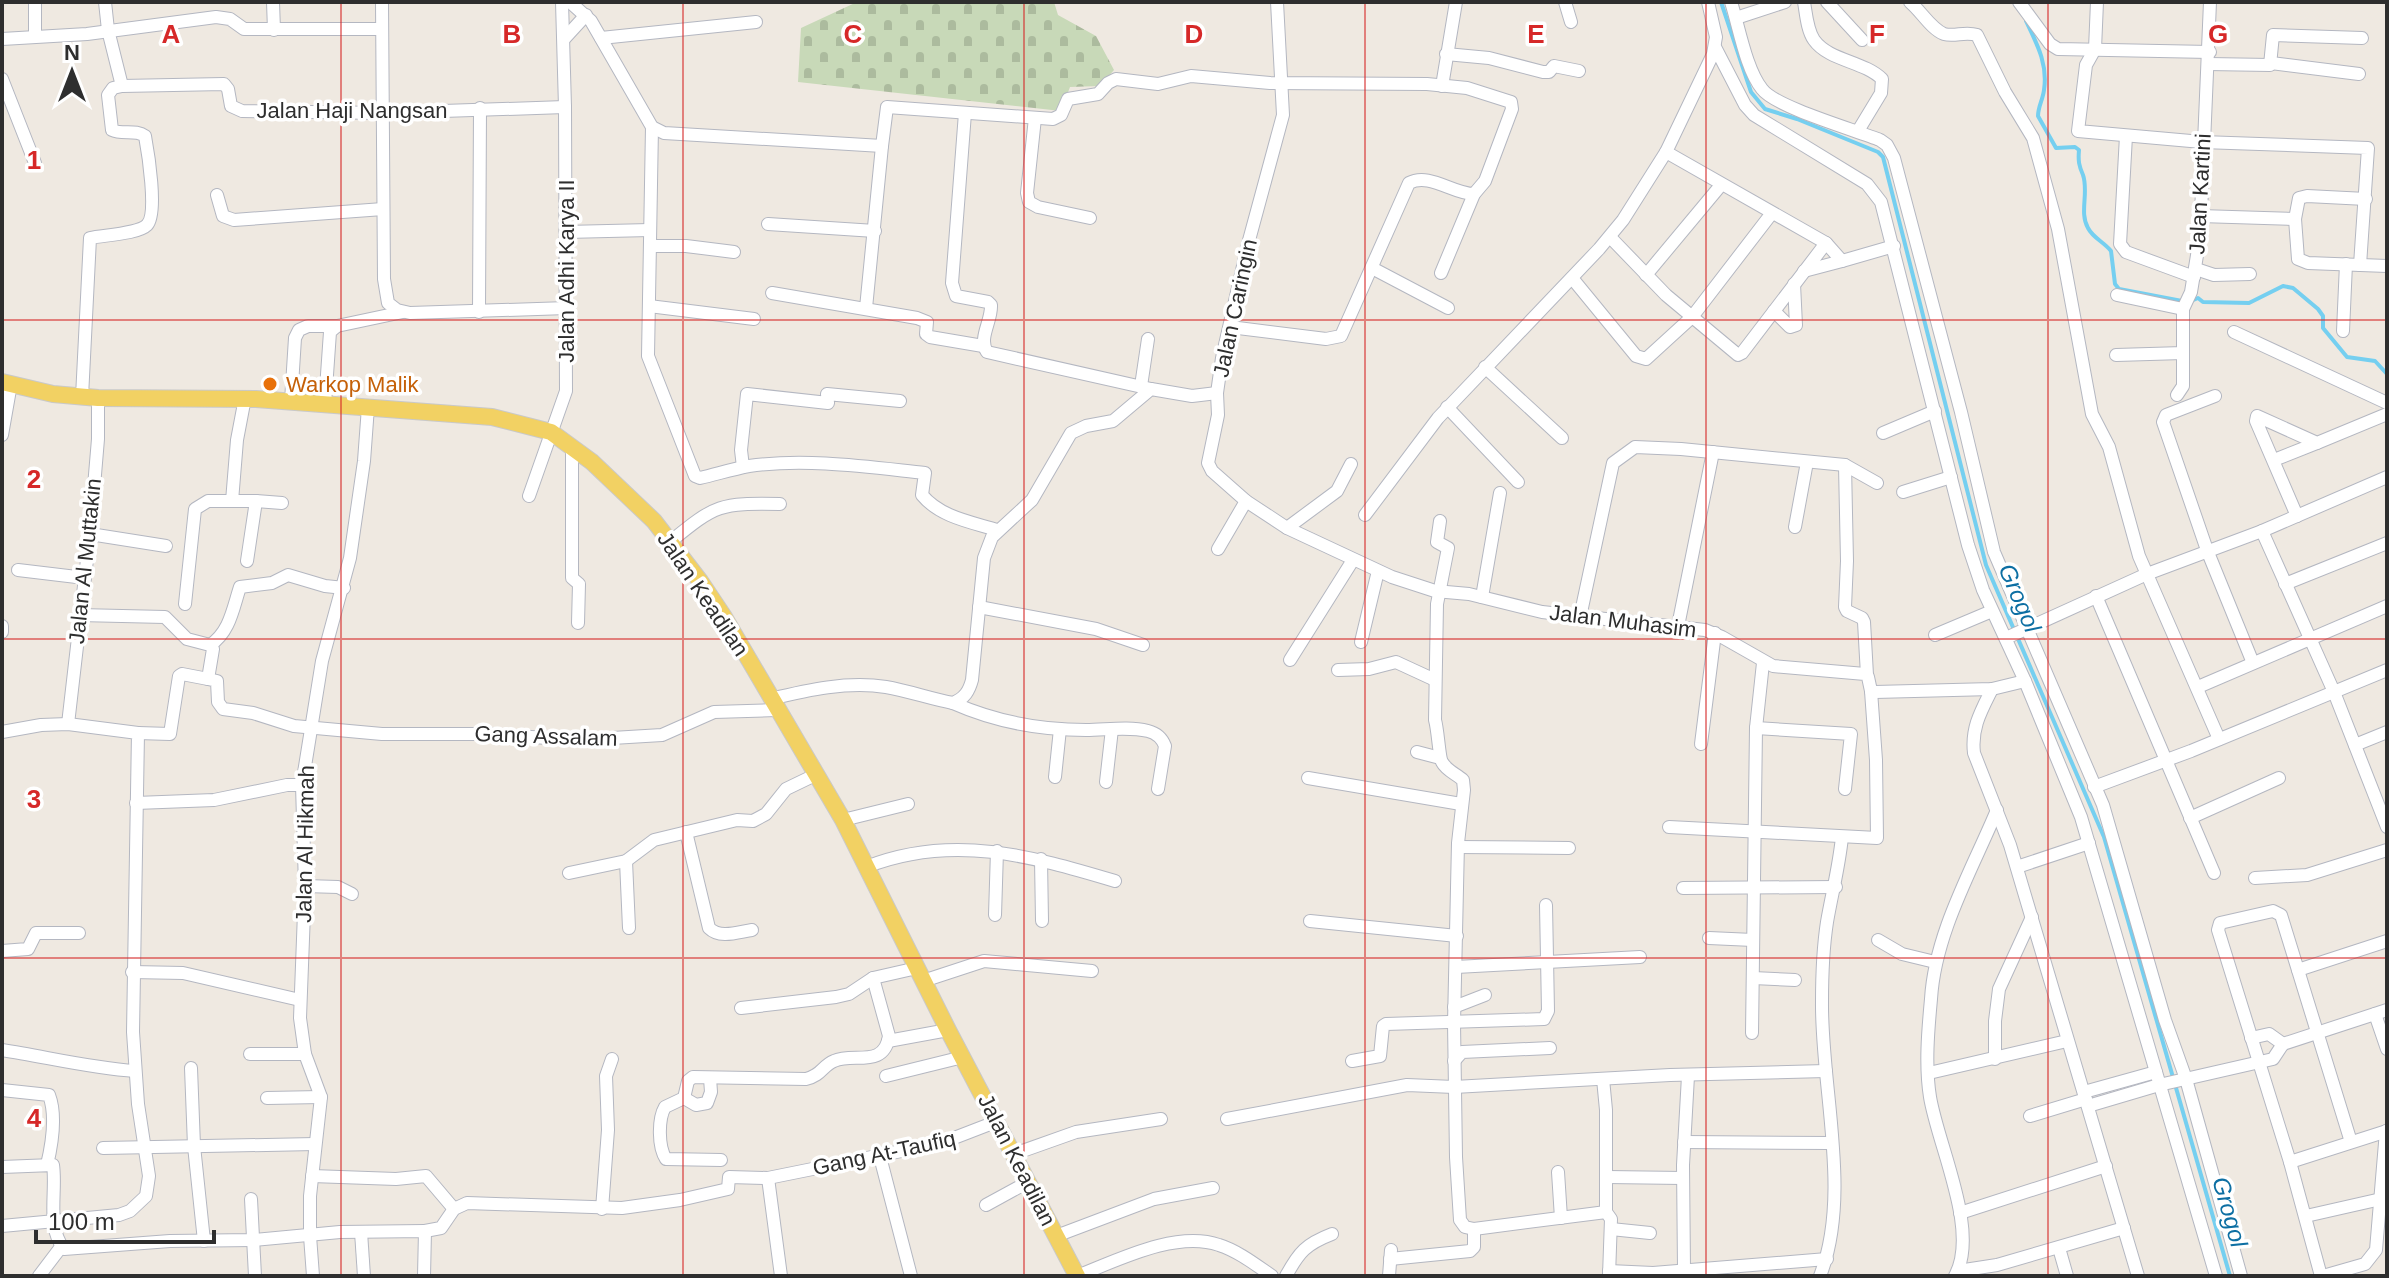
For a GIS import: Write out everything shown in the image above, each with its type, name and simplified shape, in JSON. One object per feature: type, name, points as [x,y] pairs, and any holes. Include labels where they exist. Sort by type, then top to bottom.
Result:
[{"type":"main road","name":"Jalan Keadilan","points":[[6,383],[90,397],[238,398],[492,417],[551,432],[620,487],[670,542],[724,617],[815,775],[872,864],[920,974],[998,1121],[1019,1152],[1028,1182],[1077,1276]]},
{"type":"street","points":[[35,2],[35,35]]},
{"type":"street","points":[[90,397],[90,238],[146,226],[151,219],[153,206],[145,136],[137,132],[119,134],[112,130],[109,122],[108,95],[113,88],[122,86],[108,30],[105,2]]},
{"type":"street","points":[[273,2],[274,30]]},
{"type":"street","points":[[382,2],[384,290],[392,307],[403,312]]},
{"type":"street","name":"Jalan Adhi Karya II","points":[[529,496],[566,397],[562,2]]},
{"type":"street","points":[[570,2],[586,15],[652,127],[650,365],[695,476],[700,478],[743,467],[837,465],[925,473],[922,495],[930,504],[941,511],[997,530]]},
{"type":"street","name":"Jalan Caringin","points":[[866,308],[925,320],[926,334],[937,340],[983,346],[987,352],[1146,388],[1192,396],[1217,393],[1255,219],[1281,128],[1283,83],[1277,2]]},
{"type":"street","points":[[1442,86],[1456,2]]},
{"type":"street","points":[[1565,2],[1571,22]]},
{"type":"street","points":[[1365,515],[1447,407],[1572,278],[1633,207],[1666,152],[1715,47],[1715,31],[1708,2]]},
{"type":"street","points":[[1731,2],[1763,92],[1778,101],[1880,140],[1887,145],[1894,158],[1965,426],[1989,537],[2103,805],[2241,1276]]},
{"type":"street","points":[[1736,18],[1785,2]]},
{"type":"street","points":[[1804,2],[1814,40],[1822,48],[1871,70],[1882,79],[1881,93],[1858,131]]},
{"type":"street","points":[[1827,2],[1862,40]]},
{"type":"street","points":[[1910,2],[1945,34],[1967,32],[1977,35],[2005,92],[2029,128],[2058,229],[2089,404],[2109,447],[2147,574],[2219,739]]},
{"type":"street","points":[[2097,2],[2095,49],[2086,65],[2077,129],[2202,142],[2368,148],[2360,265]]},
{"type":"street","name":"Jalan Kartini","points":[[2126,136],[2120,244],[2126,252],[2195,273],[2210,2]]},
{"type":"street","points":[[2022,7],[2054,47],[2209,58],[2267,66],[2271,63],[2359,74]]},
{"type":"street","points":[[564,39],[586,15]]},
{"type":"street","points":[[2,39],[87,34],[216,17],[230,19],[244,29],[382,29]]},
{"type":"street","points":[[601,38],[756,22]]},
{"type":"street","points":[[2271,63],[2273,35],[2362,38]]},
{"type":"street","points":[[1715,47],[1745,105],[1754,115],[1847,170],[1876,193],[1894,246],[1968,545],[1992,611],[2009,637],[2089,843],[2216,1276]]},
{"type":"street","points":[[1446,54],[1489,58],[1543,72],[1549,72],[1554,66],[1579,71]]},
{"type":"street","points":[[772,293],[866,308],[887,107],[1057,118],[1068,99],[1098,94],[1116,79],[1158,84],[1191,76],[1283,83],[1373,82],[1467,88],[1513,103],[1485,181],[1474,194],[1441,273]]},
{"type":"street","points":[[2,79],[35,163]]},
{"type":"street","name":"Jalan Haji Nangsan","points":[[122,86],[224,84],[231,106],[242,111],[383,113],[565,107]]},
{"type":"street","points":[[479,312],[480,108]]},
{"type":"street","points":[[965,113],[952,283],[956,296],[991,305],[983,346]]},
{"type":"street","points":[[1035,118],[1027,193],[1029,202],[1038,207],[1090,218]]},
{"type":"street","points":[[652,127],[671,134],[882,146]]},
{"type":"street","points":[[1666,152],[1826,243],[1842,261]]},
{"type":"street","points":[[1230,327],[1336,339],[1345,330],[1405,189],[1412,180],[1426,179],[1465,194],[1474,194]]},
{"type":"street","points":[[1646,275],[1721,185]]},
{"type":"street","points":[[217,195],[223,216],[234,220],[383,209]]},
{"type":"street","points":[[2366,199],[2303,197],[2296,203],[2298,259],[2308,263],[2387,266]]},
{"type":"street","points":[[1572,278],[1642,360],[1650,358],[1692,317],[1772,213]]},
{"type":"street","points":[[2200,216],[2295,219]]},
{"type":"street","points":[[768,224],[875,231]]},
{"type":"street","points":[[566,232],[650,230]]},
{"type":"street","points":[[1610,237],[1646,275],[1738,355],[1826,243]]},
{"type":"street","points":[[650,246],[686,246],[734,252]]},
{"type":"street","points":[[1804,271],[1894,246]]},
{"type":"street","points":[[2343,331],[2346,264]]},
{"type":"street","points":[[1372,268],[1448,308]]},
{"type":"street","points":[[2177,395],[2183,386],[2186,302],[2195,273],[2250,274]]},
{"type":"street","points":[[1774,311],[1790,327],[1796,325],[1794,284]]},
{"type":"street","points":[[2117,295],[2186,302]]},
{"type":"street","points":[[649,306],[754,319]]},
{"type":"street","points":[[291,401],[295,338],[299,330],[308,326],[337,326],[403,312],[567,308]]},
{"type":"street","points":[[325,403],[328,337],[337,326]]},
{"type":"street","points":[[2234,332],[2387,403]]},
{"type":"street","points":[[953,703],[965,695],[972,680],[986,549],[997,530],[1032,500],[1071,433],[1086,426],[1113,421],[1146,388],[1148,339]]},
{"type":"street","points":[[2116,355],[2183,353]]},
{"type":"street","points":[[1485,367],[1562,438]]},
{"type":"street","points":[[2,435],[6,383]]},
{"type":"street","name":"Jalan Muhasim","points":[[1217,393],[1218,415],[1208,463],[1216,476],[1246,501],[1287,528],[1378,571],[1439,591],[1482,597],[1527,609],[1715,633],[1763,663],[1784,668],[1867,675]]},
{"type":"street","points":[[743,467],[741,450],[747,394],[828,403],[827,394],[900,401]]},
{"type":"street","points":[[2215,396],[2163,418],[2207,550],[2253,663]]},
{"type":"street","name":"Jalan Al Muttakin","points":[[68,724],[98,439],[90,397]]},
{"type":"street","points":[[232,501],[238,398]]},
{"type":"street","name":"Jalan Al Hikmah","points":[[313,1276],[310,1236],[312,1176],[321,1097],[305,1054],[300,1000],[305,886],[302,785],[322,661],[344,588],[360,493],[368,407]]},
{"type":"street","points":[[1447,407],[1518,482]]},
{"type":"street","points":[[1883,433],[1935,411]]},
{"type":"street","points":[[2274,460],[2387,414]]},
{"type":"street","points":[[2297,516],[2256,421],[2257,416],[2317,443]]},
{"type":"street","points":[[572,447],[572,578],[579,584],[578,623]]},
{"type":"street","points":[[1580,617],[1613,463],[1635,447],[1845,465],[1877,483]]},
{"type":"street","points":[[1678,626],[1713,452]]},
{"type":"street","points":[[1795,527],[1807,462]]},
{"type":"street","points":[[1287,528],[1337,491],[1351,464]]},
{"type":"street","points":[[1669,827],[1877,838],[1876,760],[1864,622],[1845,607],[1845,465]]},
{"type":"street","points":[[1903,492],[1951,477]]},
{"type":"street","points":[[2009,637],[2147,574],[2262,531],[2387,477]]},
{"type":"street","points":[[1482,597],[1500,493]]},
{"type":"street","points":[[185,604],[195,509],[208,501],[282,503]]},
{"type":"street","points":[[247,561],[256,501]]},
{"type":"street","points":[[1218,549],[1246,501]]},
{"type":"street","points":[[670,542],[700,518],[724,505],[780,504]]},
{"type":"street","points":[[1440,521],[1437,542],[1448,548],[1439,591],[1434,706],[1440,758]]},
{"type":"street","points":[[2262,531],[2334,692],[2387,827]]},
{"type":"street","points":[[90,534],[166,546]]},
{"type":"street","points":[[2285,584],[2387,543]]},
{"type":"street","points":[[1290,660],[1353,560]]},
{"type":"street","points":[[18,570],[85,578]]},
{"type":"street","points":[[1361,642],[1378,571]]},
{"type":"street","points":[[210,645],[228,624],[240,587],[272,583],[288,575],[344,588]]},
{"type":"street","points":[[2096,596],[2214,873]]},
{"type":"street","points":[[2198,687],[2387,606]]},
{"type":"street","points":[[979,607],[1096,629],[1143,645]]},
{"type":"street","points":[[1935,635],[1992,611]]},
{"type":"street","points":[[2,732],[68,724],[170,734],[179,676],[208,679],[213,649],[210,645],[187,639],[165,617],[79,615]]},
{"type":"street","points":[[2,626],[2,632]]},
{"type":"street","points":[[1701,744],[1715,633]]},
{"type":"street","points":[[1338,670],[1369,669],[1396,662],[1435,680]]},
{"type":"street","points":[[1752,1033],[1756,728],[1763,663]]},
{"type":"street","points":[[2094,787],[2166,761],[2387,670]]},
{"type":"street","name":"Gang Assalam","points":[[208,679],[217,681],[218,702],[223,709],[253,713],[294,726],[414,735],[626,739],[672,733],[714,712],[773,704]]},
{"type":"street","points":[[1871,691],[1992,689],[2025,681]]},
{"type":"street","points":[[773,704],[822,688],[852,685],[883,687],[953,703],[1009,723],[1060,729],[1147,730],[1163,739],[1164,757],[1158,789]]},
{"type":"street","points":[[1992,689],[1976,721],[1973,742],[1979,769],[2017,867],[2138,1276]]},
{"type":"street","points":[[1756,728],[1850,733],[1845,789]]},
{"type":"street","points":[[1055,777],[1060,729]]},
{"type":"street","points":[[1106,782],[1112,729]]},
{"type":"street","points":[[2355,745],[2387,732]]},
{"type":"street","points":[[2,1226],[119,1215],[138,1204],[149,1190],[135,1071],[132,972],[138,733]]},
{"type":"street","points":[[1417,752],[1440,758],[1463,780],[1454,1007],[1459,1214],[1465,1227],[1474,1229],[1606,1212]]},
{"type":"street","points":[[569,873],[626,861],[654,840],[737,820],[761,818],[786,789],[815,775]]},
{"type":"street","points":[[1308,778],[1461,804]]},
{"type":"street","points":[[2190,818],[2279,778]]},
{"type":"street","points":[[136,803],[214,800],[287,785],[302,785]]},
{"type":"street","points":[[843,820],[908,804]]},
{"type":"street","points":[[1997,810],[1935,962],[1930,1016],[1929,1073],[1934,1119],[1960,1213],[1963,1244],[1957,1274],[1999,1270],[2124,1228]]},
{"type":"street","points":[[686,832],[709,928],[714,933],[722,934],[752,930]]},
{"type":"street","points":[[1820,1276],[1827,1259],[1834,1223],[1822,1013],[1823,977],[1826,926],[1836,887],[1842,837]]},
{"type":"street","points":[[2017,867],[2089,843]]},
{"type":"street","points":[[1458,847],[1569,848]]},
{"type":"street","points":[[872,864],[955,848],[1041,859],[1115,881]]},
{"type":"street","points":[[2255,878],[2307,875],[2387,850]]},
{"type":"street","points":[[995,915],[997,851]]},
{"type":"street","points":[[1041,859],[1042,921]]},
{"type":"street","points":[[626,861],[629,928]]},
{"type":"street","points":[[305,886],[338,887],[352,894]]},
{"type":"street","points":[[1683,888],[1836,887]]},
{"type":"street","points":[[1352,1061],[1380,1056],[1383,1026],[1386,1024],[1544,1019],[1548,1011],[1546,905]]},
{"type":"street","points":[[2290,1162],[2387,1131],[2378,1242],[2373,1257],[2365,1264],[2322,1276],[2218,925],[2279,912],[2351,1142]]},
{"type":"street","points":[[1995,1059],[1999,989],[2032,917]]},
{"type":"street","points":[[1310,921],[1457,936]]},
{"type":"street","points":[[2,951],[28,949],[36,933],[79,933]]},
{"type":"street","points":[[1709,938],[1753,940]]},
{"type":"street","points":[[1878,940],[1902,954],[1935,962]]},
{"type":"street","points":[[2298,970],[2387,941]]},
{"type":"street","points":[[1456,967],[1640,957]]},
{"type":"street","points":[[741,1008],[836,997],[849,994],[873,978],[920,974],[984,961],[1092,971]]},
{"type":"street","points":[[132,972],[183,973],[300,1000]]},
{"type":"street","points":[[873,978],[888,1039]]},
{"type":"street","points":[[1753,978],[1795,980]]},
{"type":"street","points":[[1454,1007],[1485,995]]},
{"type":"street","points":[[2030,1116],[2160,1081],[2184,1080],[2276,1057],[2283,1044],[2381,1012],[2387,1049]]},
{"type":"street","points":[[721,1160],[670,1160],[664,1156],[661,1114],[669,1104],[684,1098],[691,1078],[814,1077],[835,1061],[873,1057],[888,1039],[947,1027]]},
{"type":"street","points":[[2251,1038],[2269,1034],[2283,1044]]},
{"type":"street","points":[[1929,1073],[2067,1041]]},
{"type":"street","points":[[1454,1061],[1462,1052],[1550,1048]]},
{"type":"street","points":[[2,1050],[95,1068],[135,1071]]},
{"type":"street","points":[[250,1054],[305,1054]]},
{"type":"street","points":[[886,1076],[963,1057]]},
{"type":"street","points":[[2,1167],[54,1167],[54,1223],[61,1247],[67,1250],[170,1241],[425,1231],[441,1228],[461,1204],[602,1209],[608,1130],[606,1076],[612,1059]]},
{"type":"street","points":[[191,1068],[194,1146],[204,1241]]},
{"type":"street","points":[[1227,1119],[1396,1086],[1454,1087],[1670,1075],[1826,1071]]},
{"type":"street","points":[[1684,1269],[1683,1178],[1688,1076]]},
{"type":"street","points":[[684,1098],[696,1105],[707,1103],[711,1092],[710,1078]]},
{"type":"street","points":[[1603,1079],[1606,1212],[1610,1217],[1611,1229],[1609,1274],[1827,1259]]},
{"type":"street","points":[[2,1090],[49,1095],[52,1143],[47,1165]]},
{"type":"street","points":[[267,1098],[321,1097]]},
{"type":"street","points":[[1019,1152],[1076,1132],[1161,1119]]},
{"type":"street","name":"Gang At-Taufiq","points":[[602,1209],[640,1206],[728,1189],[729,1177],[768,1178],[957,1138],[998,1121]]},
{"type":"street","points":[[1684,1142],[1831,1143]]},
{"type":"street","points":[[103,1148],[315,1144]]},
{"type":"street","points":[[879,1153],[911,1276]]},
{"type":"street","points":[[1960,1213],[2106,1166]]},
{"type":"street","points":[[1558,1172],[1561,1218]]},
{"type":"street","points":[[312,1176],[396,1179],[426,1176],[454,1209]]},
{"type":"street","points":[[1607,1177],[1683,1178]]},
{"type":"street","points":[[768,1178],[781,1276]]},
{"type":"street","points":[[986,1205],[1028,1182]]},
{"type":"street","points":[[1056,1236],[1154,1199],[1213,1188]]},
{"type":"street","points":[[251,1199],[255,1276]]},
{"type":"street","points":[[2306,1216],[2381,1199]]},
{"type":"street","points":[[1389,1276],[1391,1254],[1470,1251],[1474,1247],[1474,1229]]},
{"type":"street","points":[[1611,1229],[1650,1233]]},
{"type":"street","points":[[424,1276],[425,1231]]},
{"type":"street","points":[[361,1232],[364,1276]]},
{"type":"street","points":[[1286,1276],[1304,1248],[1332,1234]]},
{"type":"street","points":[[1077,1276],[1180,1240],[1223,1246],[1272,1276]]},
{"type":"street","points":[[39,1276],[61,1247]]},
{"type":"street","points":[[2059,1248],[2067,1276]]},
{"type":"green space","points":[[857,2],[1054,2],[1058,15],[1096,36],[1114,70],[1100,86],[1070,87],[1061,111],[798,82],[801,28]]},
{"type":"waterway","name":"Grogol","points":[[1721,2],[1751,92],[1765,109],[1797,119],[1878,152],[1883,157],[1986,565],[2104,837],[2230,1276]]},
{"type":"waterway","name":"Grogol","points":[[2026,21],[2041,54],[2044,71],[2044,90],[2038,116],[2056,148],[2075,147],[2079,150],[2085,182],[2085,222],[2093,235],[2111,251],[2115,284],[2119,289],[2182,301]]},
{"type":"waterway","name":"Grogol","points":[[2191,301],[2198,298],[2203,302],[2249,303],[2283,286],[2293,288],[2318,309],[2323,316],[2323,328],[2347,357],[2375,361],[2387,374]]},
{"type":"place","name":"Warkop Malik","points":[[270,384]]}]
